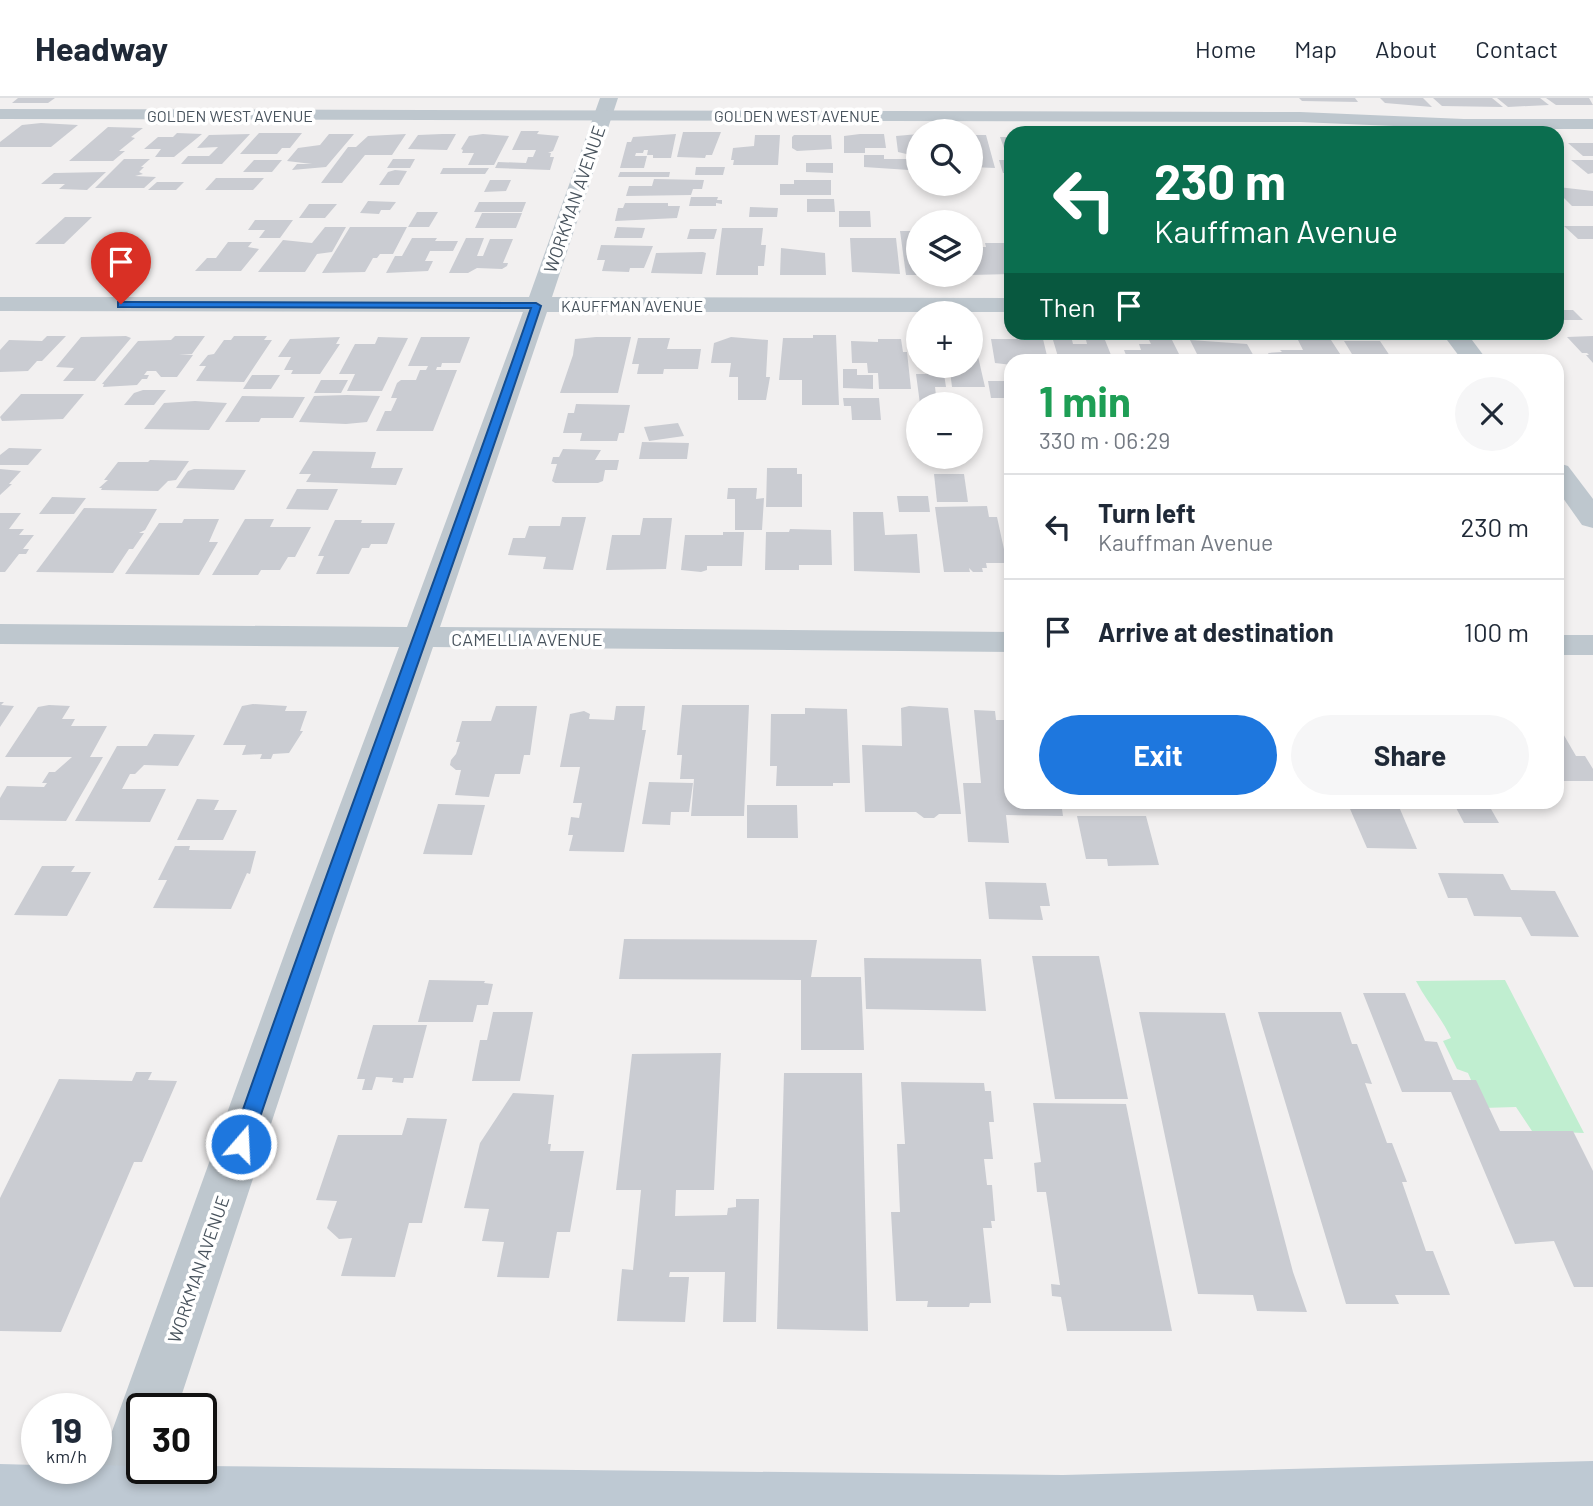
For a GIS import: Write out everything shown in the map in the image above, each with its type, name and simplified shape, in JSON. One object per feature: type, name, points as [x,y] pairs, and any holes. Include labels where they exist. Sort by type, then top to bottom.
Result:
[{"type":"main road","points":[[0,1494],[117,1501],[1063,1505],[1593,1491]]},
{"type":"street","points":[[1262,98],[1283,126]]},
{"type":"street","name":"GOLDEN WEST AVENUE","points":[[0,114],[605,107],[1275,118],[1464,124],[1593,124]]},
{"type":"street","name":"WORKMAN AVENUE","points":[[155,1393],[312,936],[577,196],[605,107]]},
{"type":"street","name":"KAUFFMAN AVENUE","points":[[0,304],[1004,305]]},
{"type":"street","points":[[1564,480],[1593,519]]},
{"type":"street","name":"CAMELLIA AVENUE","points":[[0,634],[1004,642]]},
{"type":"street","points":[[1564,645],[1593,645]]},
{"type":"street","points":[[117,1501],[126,1475]]},
{"type":"green space","points":[[1505,980],[1584,1133],[1532,1131],[1516,1107],[1483,1108],[1468,1073],[1457,1069],[1443,1041],[1451,1038],[1416,981]]},
{"type":"building","points":[[18,98],[55,98],[48,103],[12,103]]},
{"type":"building","points":[[1299,98],[1355,98],[1358,102],[1302,101]]},
{"type":"building","points":[[1380,98],[1423,98],[1432,107],[1385,103]]},
{"type":"building","points":[[1433,98],[1492,98],[1503,107],[1442,106]]},
{"type":"building","points":[[1497,98],[1540,98],[1549,105],[1508,107]]},
{"type":"building","points":[[1546,98],[1589,98],[1593,105],[1556,105]]},
{"type":"building","points":[[22,125],[78,125],[51,147],[0,147],[0,142]]},
{"type":"building","points":[[108,127],[143,128],[131,137],[135,138],[119,151],[125,151],[113,161],[69,161]]},
{"type":"building","points":[[521,131],[539,131],[537,134],[559,136],[553,151],[548,153],[551,153],[550,157],[554,157],[550,170],[495,168],[498,162],[526,163],[528,157],[533,157],[536,150],[512,150]]},
{"type":"building","points":[[683,132],[721,132],[712,155],[706,155],[705,158],[677,157]]},
{"type":"building","points":[[177,133],[202,134],[174,157],[155,157],[161,149],[144,149],[158,137],[173,137]]},
{"type":"building","points":[[259,133],[302,133],[290,148],[282,148],[277,154],[240,154]]},
{"type":"building","points":[[250,134],[222,164],[181,164],[188,156],[209,156],[218,147],[197,148],[209,135]]},
{"type":"building","points":[[329,134],[354,134],[326,167],[292,170],[297,164],[312,164],[287,161],[298,148],[320,145]]},
{"type":"building","points":[[406,134],[392,155],[365,155],[342,183],[321,183],[348,147],[356,147],[368,136]]},
{"type":"building","points":[[456,134],[447,150],[408,149],[418,135]]},
{"type":"building","points":[[676,134],[671,158],[653,158],[653,155],[647,155],[648,150],[644,150],[635,156],[647,156],[644,168],[620,168],[627,142],[631,142],[633,137]]},
{"type":"building","points":[[884,134],[886,148],[865,148],[865,153],[844,153],[844,136]]},
{"type":"building","points":[[755,135],[780,135],[778,165],[733,165],[733,148],[754,146]]},
{"type":"building","points":[[794,135],[831,135],[832,149],[797,151],[792,148]]},
{"type":"building","points":[[906,135],[906,154],[898,152],[896,136]]},
{"type":"building","points":[[983,135],[986,135],[995,168],[983,168]]},
{"type":"building","points":[[469,136],[509,136],[494,165],[468,165],[474,153],[462,153],[461,149]]},
{"type":"building","points":[[1568,143],[1593,143],[1593,156],[1583,156]]},
{"type":"building","points":[[864,155],[906,159],[906,170],[864,167]]},
{"type":"building","points":[[124,159],[150,159],[141,167],[144,167],[139,172],[143,174],[135,176],[156,177],[144,188],[95,188]]},
{"type":"building","points":[[393,159],[415,159],[410,168],[387,168]]},
{"type":"building","points":[[254,160],[282,160],[272,172],[243,172]]},
{"type":"building","points":[[999,160],[1004,160],[1003,173]]},
{"type":"building","points":[[1571,160],[1593,160],[1593,173],[1588,174]]},
{"type":"building","points":[[806,163],[833,163],[833,173],[806,172]]},
{"type":"building","points":[[696,167],[725,167],[723,175],[695,175]]},
{"type":"building","points":[[443,168],[489,168],[485,174],[440,174]]},
{"type":"building","points":[[407,171],[399,185],[379,185],[388,172]]},
{"type":"building","points":[[106,172],[87,190],[59,189],[65,184],[41,184],[54,173]]},
{"type":"building","points":[[620,172],[670,172],[669,177],[618,177]]},
{"type":"building","points":[[216,178],[264,178],[253,190],[205,190]]},
{"type":"building","points":[[654,179],[704,180],[702,189],[693,189],[691,195],[626,196],[629,186],[652,186]]},
{"type":"building","points":[[490,180],[511,180],[506,191],[484,192]]},
{"type":"building","points":[[794,180],[831,180],[831,195],[780,195],[780,184],[794,184]]},
{"type":"building","points":[[157,182],[184,182],[176,190],[148,190]]},
{"type":"building","points":[[1564,188],[1593,191],[1593,206],[1572,206],[1564,198]]},
{"type":"building","points":[[691,197],[718,197],[717,200],[722,200],[722,204],[689,206]]},
{"type":"building","points":[[807,199],[834,199],[835,212],[807,212]]},
{"type":"building","points":[[368,201],[396,202],[390,210],[381,210],[379,214],[360,213]]},
{"type":"building","points":[[479,202],[526,202],[522,212],[474,212]]},
{"type":"building","points":[[625,203],[668,203],[668,206],[680,206],[677,218],[615,221],[618,208],[623,208]]},
{"type":"building","points":[[309,204],[337,204],[325,218],[299,218]]},
{"type":"building","points":[[750,207],[778,208],[777,217],[749,217]]},
{"type":"building","points":[[839,211],[870,211],[871,227],[839,227]]},
{"type":"building","points":[[417,212],[438,212],[429,227],[408,227]]},
{"type":"building","points":[[482,213],[522,213],[516,228],[475,228]]},
{"type":"building","points":[[65,217],[92,217],[64,244],[35,244]]},
{"type":"building","points":[[255,220],[293,220],[280,238],[259,238],[265,230],[248,230]]},
{"type":"building","points":[[1564,226],[1593,226],[1593,239],[1578,239]]},
{"type":"building","points":[[325,227],[346,227],[332,252],[317,254],[305,272],[258,272],[283,240],[312,243]]},
{"type":"building","points":[[350,227],[407,227],[393,254],[380,254],[373,258],[365,272],[322,273]]},
{"type":"building","points":[[617,227],[645,228],[642,238],[614,238]]},
{"type":"building","points":[[722,228],[763,228],[761,245],[766,245],[764,266],[758,266],[758,275],[716,275]]},
{"type":"building","points":[[690,229],[717,229],[714,239],[687,239]]},
{"type":"building","points":[[900,231],[906,231],[906,275]]},
{"type":"building","points":[[412,238],[458,241],[453,251],[430,251],[425,261],[433,261],[428,271],[386,273],[395,256],[402,256]]},
{"type":"building","points":[[466,238],[484,238],[477,256],[483,256],[490,239],[513,239],[503,263],[508,263],[507,266],[502,269],[477,268],[468,273],[449,273]]},
{"type":"building","points":[[850,238],[896,238],[900,274],[852,272]]},
{"type":"building","points":[[228,242],[252,242],[248,247],[259,249],[241,271],[195,271],[207,258],[216,258]]},
{"type":"building","points":[[985,243],[1004,243],[1004,274],[983,275],[983,247],[986,247]]},
{"type":"building","points":[[601,245],[653,246],[644,268],[630,268],[629,272],[602,271],[605,260],[597,260]]},
{"type":"building","points":[[781,248],[825,253],[826,275],[780,275]]},
{"type":"building","points":[[656,253],[706,253],[702,274],[651,273]]},
{"type":"building","points":[[1564,310],[1573,310],[1583,320],[1564,320]]},
{"type":"building","points":[[813,335],[836,335],[839,405],[802,405],[802,380],[779,380],[783,338],[813,338]]},
{"type":"building","points":[[47,336],[66,336],[42,361],[37,361],[28,371],[0,372],[0,350],[9,340],[42,341]]},
{"type":"building","points":[[175,336],[205,336],[192,354],[179,354],[193,355],[177,377],[161,377],[156,371],[147,371],[144,375],[149,375],[147,379],[142,379],[137,385],[103,387],[102,384],[138,341],[171,340]]},
{"type":"building","points":[[234,336],[267,336],[264,340],[272,340],[244,382],[196,381],[206,366],[199,366],[208,355],[214,354],[224,340],[231,340]]},
{"type":"building","points":[[1593,336],[1593,363],[1587,353],[1582,353],[1567,337]]},
{"type":"building","points":[[81,337],[131,338],[95,381],[63,381],[74,368],[56,367]]},
{"type":"building","points":[[340,337],[336,344],[340,344],[320,374],[291,374],[293,370],[284,370],[291,357],[278,357],[290,339]]},
{"type":"building","points":[[378,337],[408,338],[382,391],[347,391],[355,374],[339,374],[355,344],[375,344]]},
{"type":"building","points":[[421,337],[470,337],[460,363],[442,363],[441,367],[437,367],[436,370],[457,370],[433,431],[376,431],[385,411],[391,411],[397,398],[391,398],[397,383],[401,380],[416,380],[420,370],[426,370],[428,366],[408,366]]},
{"type":"building","points":[[631,337],[618,393],[560,393],[573,355],[575,339]]},
{"type":"building","points":[[731,337],[768,340],[766,377],[770,377],[766,400],[738,400],[738,377],[729,377],[731,363],[711,363],[714,343]]},
{"type":"building","points":[[638,338],[670,338],[667,349],[701,349],[698,369],[664,369],[663,374],[637,374],[639,364],[632,364]]},
{"type":"building","points":[[878,339],[901,339],[903,352],[906,352],[906,378],[910,378],[911,389],[879,389],[878,373],[868,373],[867,363],[852,363],[851,341],[878,342]]},
{"type":"building","points":[[991,339],[1043,340],[1047,354],[1004,354],[1004,364],[995,363]]},
{"type":"building","points":[[1053,340],[1072,340],[1073,344],[1087,344],[1086,340],[1105,340],[1111,354],[1057,354]]},
{"type":"building","points":[[1149,340],[1172,340],[1179,354],[1126,354],[1124,350],[1141,350],[1139,344],[1151,344]]},
{"type":"building","points":[[1190,340],[1247,344],[1253,354],[1197,354]]},
{"type":"building","points":[[1298,340],[1331,340],[1340,354],[1268,353],[1303,350]]},
{"type":"building","points":[[1344,341],[1380,341],[1389,354],[1352,354]]},
{"type":"building","points":[[843,369],[857,369],[857,375],[873,375],[873,389],[843,388]]},
{"type":"building","points":[[252,375],[280,375],[271,389],[243,389]]},
{"type":"building","points":[[917,378],[945,378],[946,387],[935,387],[936,392],[918,392]]},
{"type":"building","points":[[951,378],[983,378],[985,387],[952,387]]},
{"type":"building","points":[[321,380],[348,380],[341,393],[314,393]]},
{"type":"building","points":[[988,381],[1004,381],[1004,398],[991,398]]},
{"type":"building","points":[[143,390],[166,390],[154,405],[124,405],[134,393]]},
{"type":"building","points":[[21,394],[84,394],[63,419],[2,421],[0,417]]},
{"type":"building","points":[[242,396],[305,397],[293,418],[225,422]]},
{"type":"building","points":[[314,396],[380,396],[367,422],[299,422]]},
{"type":"building","points":[[843,398],[879,398],[881,420],[852,420],[851,406],[844,406]]},
{"type":"building","points":[[164,403],[227,403],[209,430],[144,429]]},
{"type":"building","points":[[576,404],[630,405],[624,433],[619,433],[617,441],[580,441],[582,433],[563,433],[568,413],[574,413]]},
{"type":"building","points":[[678,423],[684,436],[649,441],[644,427]]},
{"type":"building","points":[[642,442],[689,443],[687,459],[639,459]]},
{"type":"building","points":[[9,448],[42,449],[28,465],[0,465],[0,455]]},
{"type":"building","points":[[563,449],[601,450],[595,460],[619,460],[617,470],[605,470],[603,481],[598,483],[555,483],[552,481],[557,464],[551,464],[553,457],[559,457]]},
{"type":"building","points":[[313,451],[376,452],[371,468],[403,468],[396,485],[306,482],[311,474],[299,474]]},
{"type":"building","points":[[189,461],[176,480],[168,481],[158,491],[99,488],[108,480],[104,480],[118,462]]},
{"type":"building","points":[[767,468],[797,468],[797,474],[802,474],[802,507],[766,507]]},
{"type":"building","points":[[0,469],[21,471],[0,495]]},
{"type":"building","points":[[246,470],[234,490],[176,488],[188,471]]},
{"type":"building","points":[[934,474],[964,474],[968,502],[937,502]]},
{"type":"building","points":[[728,488],[757,488],[756,499],[764,498],[762,530],[735,530],[735,499],[727,499]]},
{"type":"building","points":[[297,489],[338,489],[328,510],[286,509]]},
{"type":"building","points":[[897,496],[928,496],[930,512],[899,512]]},
{"type":"building","points":[[52,497],[86,498],[74,514],[39,514]]},
{"type":"building","points":[[987,506],[989,517],[997,517],[1004,563],[986,563],[987,568],[982,568],[983,572],[973,572],[969,568],[970,572],[944,572],[935,507]]},
{"type":"building","points":[[84,508],[157,509],[145,530],[139,533],[144,533],[133,549],[129,549],[113,573],[36,572]]},
{"type":"building","points":[[853,512],[883,512],[885,535],[917,534],[920,573],[854,571]]},
{"type":"building","points":[[0,513],[21,513],[9,529],[24,529],[19,535],[34,535],[23,549],[29,549],[26,554],[19,554],[5,572],[0,572]]},
{"type":"building","points":[[562,517],[586,517],[573,570],[543,569],[546,557],[508,555],[513,538],[525,538],[529,526],[560,526]]},
{"type":"building","points":[[643,518],[672,518],[666,569],[606,570],[612,535],[640,535]]},
{"type":"building","points":[[184,519],[219,519],[209,542],[218,542],[199,575],[125,574],[159,523],[182,523]]},
{"type":"building","points":[[245,519],[274,519],[270,527],[311,527],[295,557],[288,557],[280,570],[261,570],[258,575],[212,575]]},
{"type":"building","points":[[335,520],[395,523],[387,544],[371,544],[369,548],[362,548],[349,574],[316,574],[324,556],[318,556]]},
{"type":"building","points":[[790,529],[831,530],[832,565],[799,565],[799,570],[765,570],[766,532],[789,532]]},
{"type":"building","points":[[723,532],[744,532],[742,566],[707,566],[707,570],[701,572],[681,570],[685,535],[723,535]]},
{"type":"building","points":[[0,702],[4,702],[1,705],[14,706],[0,727]]},
{"type":"building","points":[[682,705],[749,705],[744,816],[691,816],[694,779],[680,779],[682,755],[677,755]]},
{"type":"building","points":[[70,706],[62,719],[75,719],[71,726],[107,726],[90,757],[103,757],[66,821],[0,820],[0,798],[7,786],[44,787],[47,783],[42,783],[49,772],[55,772],[72,757],[5,757],[38,707]]},
{"type":"building","points":[[242,706],[287,706],[285,711],[307,711],[300,731],[303,731],[289,753],[273,754],[271,759],[260,759],[262,754],[242,755],[246,745],[223,745]]},
{"type":"building","points":[[496,706],[537,706],[530,755],[524,755],[520,774],[495,774],[489,797],[455,795],[461,770],[450,765],[460,742],[456,742],[462,721],[491,721]]},
{"type":"building","points":[[616,706],[645,706],[642,730],[646,730],[624,852],[569,851],[573,835],[568,835],[571,817],[579,818],[582,803],[573,803],[580,767],[560,767],[570,714],[584,711],[590,714],[589,719],[614,720]]},
{"type":"building","points":[[805,708],[847,709],[850,783],[833,783],[833,786],[776,786],[777,766],[770,766],[771,714],[805,714]]},
{"type":"building","points":[[901,708],[948,708],[961,814],[939,814],[934,818],[924,818],[916,812],[865,812],[862,745],[902,746]]},
{"type":"building","points":[[974,710],[995,711],[996,720],[1004,720],[1004,809],[1062,809],[1063,816],[1006,815],[1009,843],[968,842],[963,783],[981,783]]},
{"type":"building","points":[[154,734],[195,735],[178,766],[144,765],[135,774],[130,774],[122,789],[166,789],[150,822],[75,821],[117,746],[147,746]]},
{"type":"building","points":[[1564,735],[1576,756],[1585,756],[1593,769],[1593,781],[1564,781]]},
{"type":"building","points":[[649,782],[693,783],[689,812],[671,812],[670,825],[642,824]]},
{"type":"building","points":[[197,799],[219,800],[214,810],[237,810],[223,840],[177,840]]},
{"type":"building","points":[[438,804],[485,805],[472,855],[423,854]]},
{"type":"building","points":[[747,805],[797,805],[798,838],[747,838]]},
{"type":"building","points":[[1350,809],[1400,809],[1417,849],[1367,848]]},
{"type":"building","points":[[1457,809],[1491,809],[1499,823],[1464,823]]},
{"type":"building","points":[[1077,816],[1146,816],[1159,865],[1108,866],[1107,859],[1086,859]]},
{"type":"building","points":[[175,846],[190,846],[189,850],[256,851],[250,874],[247,873],[231,909],[153,908],[167,880],[158,880]]},
{"type":"building","points":[[42,866],[75,866],[71,872],[91,872],[67,916],[14,915]]},
{"type":"building","points":[[1438,873],[1503,874],[1511,890],[1555,891],[1579,937],[1531,936],[1521,917],[1474,916],[1467,898],[1448,898]]},
{"type":"building","points":[[985,882],[1046,883],[1050,906],[1040,906],[1043,920],[989,919]]},
{"type":"building","points":[[624,939],[817,940],[811,977],[861,977],[864,1050],[801,1050],[801,980],[619,979]]},
{"type":"building","points":[[1032,956],[1099,956],[1128,1099],[1055,1099]]},
{"type":"building","points":[[864,958],[981,959],[986,1011],[866,1009]]},
{"type":"building","points":[[429,980],[485,981],[484,983],[493,984],[488,1005],[477,1005],[473,1022],[418,1022]]},
{"type":"building","points":[[1363,993],[1405,993],[1425,1041],[1437,1042],[1453,1080],[1476,1080],[1500,1131],[1573,1131],[1593,1171],[1593,1287],[1574,1287],[1554,1241],[1515,1244],[1451,1092],[1402,1092]]},
{"type":"building","points":[[493,1012],[533,1012],[520,1081],[472,1081],[480,1040],[487,1040]]},
{"type":"building","points":[[1139,1012],[1225,1013],[1293,1272],[1307,1312],[1257,1311],[1253,1295],[1198,1294]]},
{"type":"building","points":[[1258,1012],[1341,1012],[1352,1044],[1357,1044],[1372,1084],[1365,1083],[1387,1143],[1392,1143],[1407,1182],[1402,1182],[1426,1251],[1433,1251],[1450,1295],[1395,1295],[1399,1304],[1346,1304]]},
{"type":"building","points":[[373,1025],[427,1025],[413,1078],[404,1078],[403,1083],[392,1082],[393,1078],[376,1077],[372,1090],[362,1090],[365,1079],[357,1079]]},
{"type":"building","points":[[721,1053],[714,1190],[676,1190],[675,1216],[727,1215],[728,1208],[736,1207],[736,1199],[759,1199],[756,1322],[723,1322],[725,1272],[670,1272],[669,1277],[689,1277],[685,1322],[617,1321],[622,1269],[633,1270],[641,1190],[616,1190],[632,1054]]},
{"type":"building","points":[[136,1072],[152,1072],[148,1080],[177,1081],[142,1162],[134,1162],[61,1332],[0,1331],[0,1198],[59,1079],[132,1081]]},
{"type":"building","points":[[784,1073],[862,1073],[868,1331],[777,1329]]},
{"type":"building","points":[[901,1082],[984,1083],[985,1091],[991,1091],[994,1122],[989,1122],[993,1159],[984,1159],[987,1185],[992,1185],[995,1221],[991,1221],[992,1228],[983,1228],[991,1303],[970,1303],[969,1307],[927,1307],[928,1301],[896,1301],[891,1212],[900,1212],[897,1144],[905,1144]]},
{"type":"building","points":[[513,1093],[554,1095],[548,1144],[551,1144],[550,1151],[584,1151],[570,1232],[557,1232],[549,1278],[497,1277],[504,1242],[482,1241],[489,1209],[464,1208],[480,1143]]},
{"type":"building","points":[[1033,1103],[1126,1104],[1172,1331],[1067,1331],[1061,1297],[1052,1296],[1051,1284],[1060,1285],[1046,1192],[1037,1192],[1034,1163],[1041,1162]]},
{"type":"building","points":[[407,1118],[447,1119],[422,1223],[409,1223],[395,1277],[341,1276],[352,1238],[339,1239],[327,1228],[337,1201],[316,1200],[338,1135],[402,1135]]},
{"type":"route","points":[[121,304],[536,306],[241,1144]]}]
